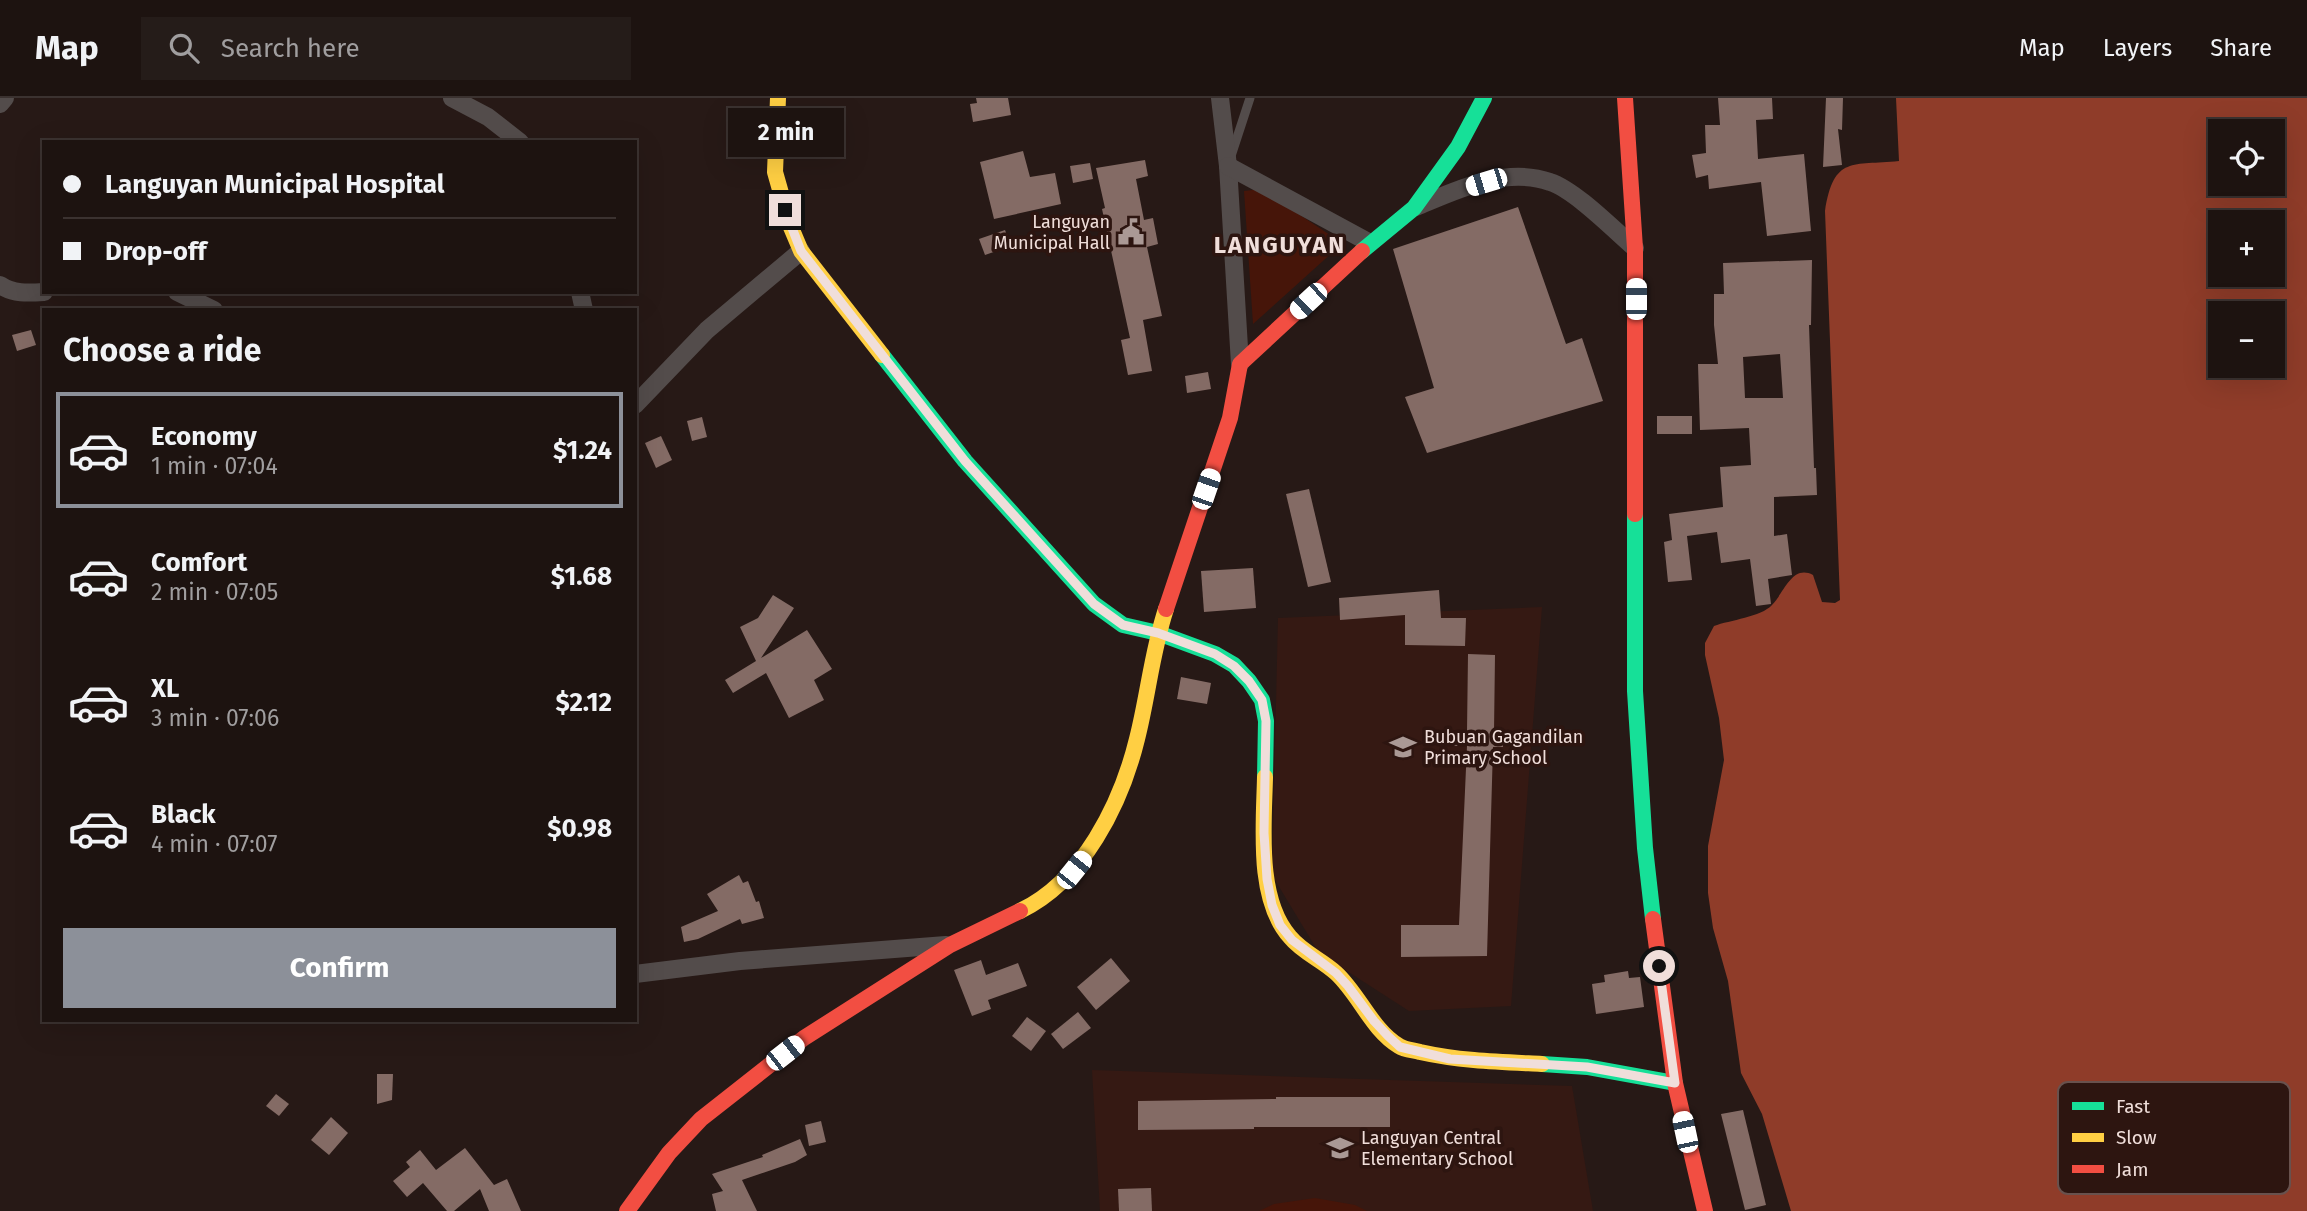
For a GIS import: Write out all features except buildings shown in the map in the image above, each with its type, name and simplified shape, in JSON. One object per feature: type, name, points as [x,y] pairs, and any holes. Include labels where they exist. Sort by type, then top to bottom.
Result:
[{"type":"street","points":[[0,104],[5,98]]},
{"type":"street","points":[[452,98],[488,117],[517,140]]},
{"type":"street","points":[[778,98],[775,172],[789,225],[801,251],[965,461],[1057,564],[1108,616],[1123,625],[1158,633],[1215,654],[1234,666],[1262,700],[1267,743],[1264,833],[1267,879],[1272,905],[1280,925],[1292,940],[1336,973],[1374,1021],[1400,1047],[1450,1059],[1587,1067],[1675,1083]]},
{"type":"street","points":[[627,1211],[669,1153],[701,1119],[804,1038],[950,945],[1029,908],[1060,883],[1089,851],[1107,818],[1127,774],[1137,741],[1158,633],[1230,418],[1240,364],[1228,166],[1220,98]]},
{"type":"street","points":[[1240,364],[1370,243],[1414,208],[1458,147],[1484,98]]},
{"type":"street","points":[[1625,98],[1635,248],[1637,746],[1645,848],[1675,1083],[1705,1211]]},
{"type":"street","points":[[1228,166],[1370,243]]},
{"type":"street","points":[[1414,208],[1486,182],[1506,177],[1528,177],[1552,182],[1573,195],[1635,248]]},
{"type":"street","points":[[637,403],[706,330],[801,251]]},
{"type":"street","points":[[0,285],[23,293],[42,292]]},
{"type":"street","points":[[181,294],[210,308]]},
{"type":"street","points":[[637,974],[740,961],[950,945]]},
{"type":"lane","points":[[1228,166],[1250,98]]},
{"type":"shaded area","points":[[1896,98],[2307,98],[2307,1211],[1791,1211],[1762,1114],[1741,1073],[1728,981],[1713,928],[1708,893],[1708,846],[1724,760],[1705,643],[1714,626],[1767,609],[1789,581],[1799,573],[1813,575],[1822,602],[1835,603],[1840,600],[1825,211],[1834,180],[1848,167],[1899,161]]},
{"type":"shaded area","points":[[1261,189],[1336,239],[1334,251],[1253,324],[1244,191]]},
{"type":"shaded area","name":"Bubuan Gagandilan Primary School","points":[[1542,607],[1511,1006],[1409,1011],[1319,953],[1272,875],[1278,618]]},
{"type":"shaded area","name":"Languyan Central Elementary School","points":[[1092,1070],[1572,1086],[1593,1211],[1100,1211]]},
{"type":"shaded area","points":[[1315,1198],[1355,1205],[1367,1211],[1259,1211],[1274,1204]]},
{"type":"traffic: fast","points":[[1362,251],[1414,208],[1458,147],[1484,98]]},
{"type":"traffic: fast","points":[[882,355],[965,461],[1094,604],[1123,625],[1158,633],[1215,654],[1234,665],[1249,681],[1262,700],[1266,721],[1265,777]]},
{"type":"traffic: fast","points":[[1635,514],[1635,691],[1645,848],[1653,919]]},
{"type":"traffic: fast","points":[[1542,1064],[1587,1067],[1675,1083]]},
{"type":"traffic: slow","points":[[778,98],[775,172],[790,225],[801,251],[882,355]]},
{"type":"traffic: slow","points":[[1020,911],[1063,881],[1080,861],[1110,814],[1137,739],[1166,609]]},
{"type":"traffic: slow","points":[[1265,777],[1264,861],[1267,882],[1279,921],[1290,937],[1336,973],[1381,1031],[1401,1047],[1465,1059],[1542,1064]]},
{"type":"traffic: jam","points":[[1625,98],[1635,248],[1635,514]]},
{"type":"traffic: jam","points":[[1166,609],[1230,418],[1240,364],[1362,251]]},
{"type":"traffic: jam","points":[[627,1211],[669,1153],[701,1119],[804,1038],[950,945],[1020,911]]},
{"type":"traffic: jam","points":[[1653,919],[1675,1083],[1705,1211]]},
{"type":"place","name":"Languyan Municipal Hall","points":[[1131,232]]},
{"type":"place","name":"Bubuan Gagandilan Primary School","points":[[1403,747]]},
{"type":"place","name":"Languyan Central Elementary School","points":[[1340,1148]]},
{"type":"district","name":"LANGUYAN","points":[[1280,245]]},
{"type":"route","points":[[785,210],[801,251],[965,461],[1094,604],[1123,625],[1158,633],[1215,654],[1234,666],[1249,681],[1262,700],[1266,721],[1264,833],[1267,879],[1272,905],[1280,925],[1292,940],[1336,973],[1374,1021],[1400,1047],[1450,1059],[1587,1067],[1675,1083],[1659,966]]}]
